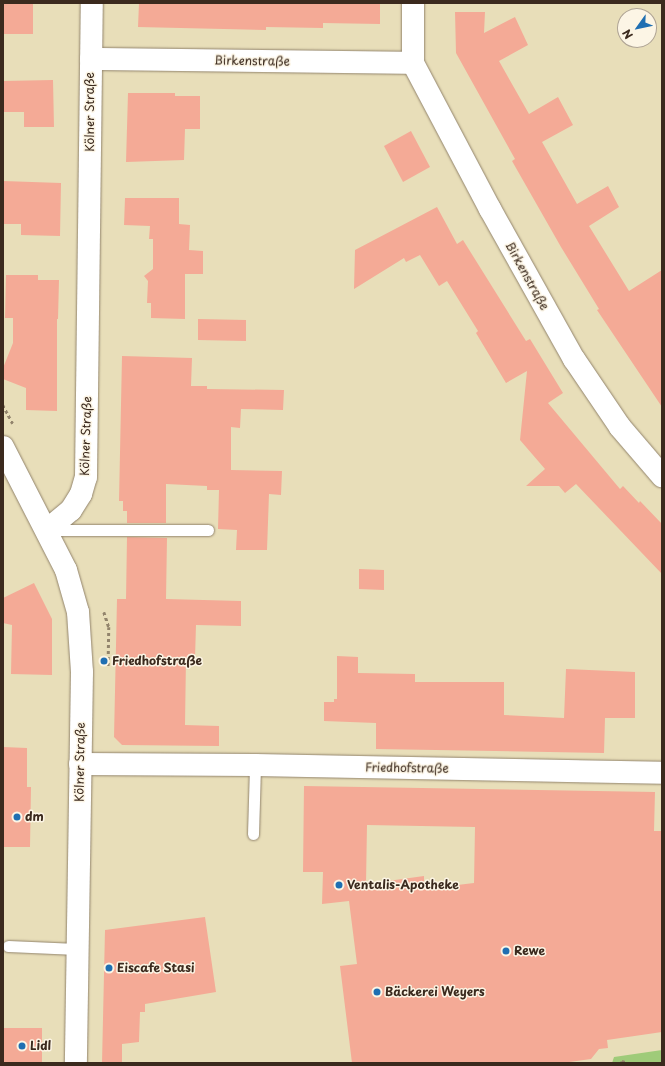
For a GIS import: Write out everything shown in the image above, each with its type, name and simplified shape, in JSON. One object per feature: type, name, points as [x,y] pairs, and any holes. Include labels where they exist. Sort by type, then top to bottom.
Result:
[{"type":"street","name":"Kölner Straße","points":[[76,1063],[82,672],[78,612],[66,570],[47,530],[71,510],[81,494],[86,477],[92,3]]},
{"type":"street","name":"Birkenstraße","points":[[413,3],[413,63],[490,209],[574,359],[620,427],[662,476]]},
{"type":"street","name":"Birkenstraße","points":[[91,59],[413,63]]},
{"type":"street","points":[[3,447],[47,530]]},
{"type":"street","name":"Friedhofstraße","points":[[80,764],[255,765],[662,773]]},
{"type":"lane","points":[[47,530],[208,530]]},
{"type":"lane","points":[[253,834],[255,765]]},
{"type":"lane","points":[[8,946],[77,949]]},
{"type":"path","points":[[621,1063],[622,1061],[628,1063]]},
{"type":"green space","points":[[662,1050],[662,1063],[612,1063],[614,1057]]},
{"type":"building","points":[[3,3],[33,3],[33,34],[3,34]]},
{"type":"building","points":[[139,3],[380,3],[380,24],[323,23],[323,28],[266,27],[266,30],[138,27]]},
{"type":"building","points":[[455,12],[485,12],[484,33],[515,17],[528,45],[499,61],[529,114],[558,97],[573,125],[542,142],[577,204],[608,186],[619,207],[589,226],[629,291],[662,270],[662,407],[597,310],[599,309],[561,247],[512,161],[515,159],[456,53]]},
{"type":"building","points":[[53,80],[54,127],[24,127],[24,112],[3,112],[3,81]]},
{"type":"building","points":[[128,93],[175,93],[175,96],[200,96],[200,129],[185,129],[184,160],[126,162]]},
{"type":"building","points":[[411,131],[430,167],[403,182],[384,146]]},
{"type":"building","points":[[3,181],[61,183],[60,236],[21,235],[21,224],[4,224]]},
{"type":"building","points":[[125,198],[179,198],[179,224],[190,225],[189,250],[203,251],[203,274],[185,274],[185,319],[151,318],[151,303],[147,303],[148,281],[144,276],[153,269],[153,239],[149,239],[150,226],[124,225]]},
{"type":"building","points":[[437,207],[457,244],[463,240],[526,341],[530,339],[563,393],[548,403],[620,489],[623,486],[662,524],[662,574],[576,484],[565,493],[559,486],[526,486],[545,469],[520,440],[527,371],[506,383],[476,333],[478,331],[447,281],[439,286],[420,255],[406,262],[404,258],[354,289],[355,250]]},
{"type":"building","points":[[6,275],[38,275],[38,280],[59,280],[57,319],[57,411],[26,410],[26,388],[3,379],[3,368],[13,343],[13,318],[5,318]]},
{"type":"building","points":[[198,319],[246,320],[246,341],[198,340]]},
{"type":"building","points":[[122,356],[192,358],[191,386],[207,386],[207,389],[284,390],[283,410],[241,409],[240,428],[231,427],[231,470],[282,471],[281,495],[269,494],[267,550],[236,550],[237,530],[218,529],[219,490],[207,490],[207,486],[166,484],[166,523],[127,523],[127,511],[123,511],[123,501],[119,501]]},
{"type":"building","points":[[127,537],[167,538],[166,599],[241,601],[241,626],[196,625],[195,658],[186,658],[185,725],[219,726],[219,746],[122,745],[114,737],[117,599],[126,599]]},
{"type":"building","points":[[359,569],[384,570],[384,590],[359,589]]},
{"type":"building","points":[[34,583],[52,619],[52,675],[11,674],[12,625],[3,623],[3,598]]},
{"type":"building","points":[[337,656],[358,657],[358,673],[415,674],[415,682],[504,682],[504,715],[564,718],[566,669],[635,672],[635,718],[605,718],[604,753],[376,749],[376,723],[324,721],[324,702],[334,702],[334,699],[337,699]]},
{"type":"building","name":"dm","points":[[3,747],[27,748],[27,787],[31,787],[30,847],[3,847]]},
{"type":"building","points":[[304,786],[655,792],[654,831],[662,831],[662,1032],[607,1040],[608,1048],[599,1049],[591,1059],[562,1063],[352,1063],[340,966],[357,964],[349,901],[322,904],[323,872],[303,872]],"holes":[[[367,825],[475,827],[474,883],[424,889],[424,876],[366,884]]]},
{"type":"building","points":[[205,917],[216,992],[145,1004],[145,1012],[140,1012],[139,1042],[122,1044],[122,1063],[102,1063],[105,930]]},
{"type":"building","name":"Lidl","points":[[3,1028],[42,1028],[42,1063],[3,1063]]},
{"type":"place","name":"Friedhofstraße","points":[[104,661]]},
{"type":"place","name":"dm","points":[[17,817]]},
{"type":"place","name":"Ventalis-Apotheke","points":[[339,885]]},
{"type":"place","name":"Rewe","points":[[506,951]]},
{"type":"place","name":"Eiscafe Stasi","points":[[109,968]]},
{"type":"place","name":"Bäckerei Weyers","points":[[377,992]]},
{"type":"place","name":"Lidl","points":[[22,1046]]}]
